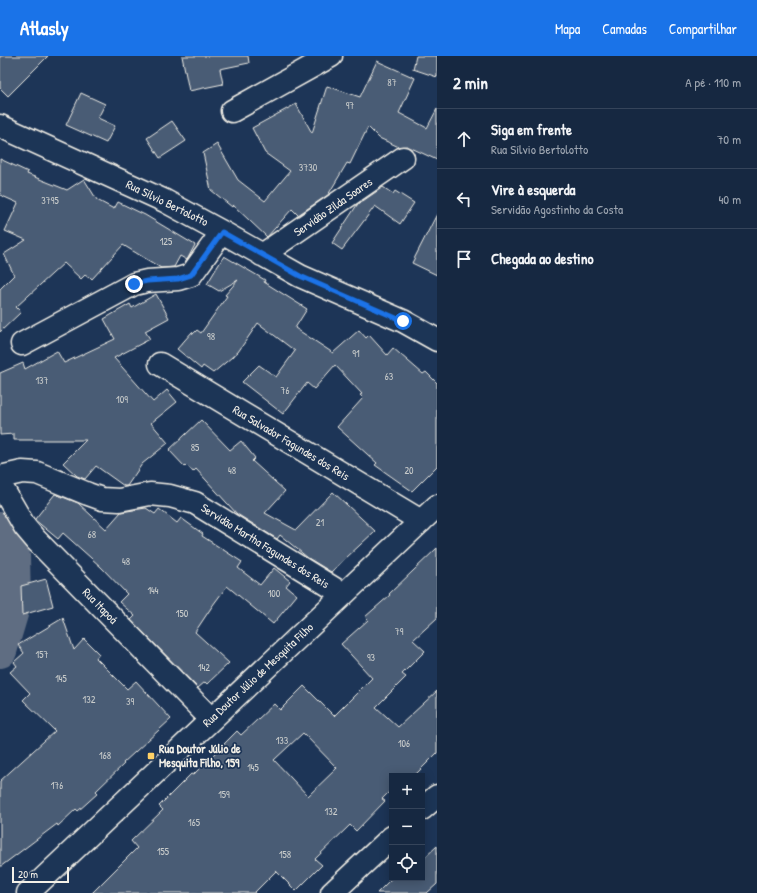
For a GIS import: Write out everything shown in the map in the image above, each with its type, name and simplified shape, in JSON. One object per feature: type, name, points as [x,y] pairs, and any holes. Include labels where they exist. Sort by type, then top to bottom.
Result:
[{"type":"street","points":[[232,111],[332,56]]},
{"type":"street","name":"Rua Sílvio Bertolotto","points":[[0,126],[153,195],[300,276],[403,321],[437,340]]},
{"type":"street","name":"Servidão Zilda Soares","points":[[262,256],[403,158]]},
{"type":"street","points":[[22,344],[134,284],[147,281],[178,279],[191,275],[222,232]]},
{"type":"street","name":"Rua Salvador Fagundes dos Reis","points":[[160,364],[421,521]]},
{"type":"street","name":"Servidão Martha Fagundes dos Reis","points":[[0,477],[22,472],[37,472],[88,494],[102,498],[119,500],[150,494],[170,496],[195,503],[343,594]]},
{"type":"street","name":"Rua Itapoá","points":[[0,484],[25,526],[36,540],[211,719]]},
{"type":"street","name":"Rua Doutor Júlio de Mesquita Filho","points":[[28,893],[437,506]]},
{"type":"street","points":[[423,809],[437,796]]},
{"type":"street","points":[[332,893],[389,840]]},
{"type":"building","points":[[0,56],[48,56],[8,96],[0,88]]},
{"type":"building","points":[[182,56],[248,56],[249,63],[220,69],[223,84],[189,91]]},
{"type":"building","points":[[416,56],[437,56],[437,77],[413,69]]},
{"type":"building","points":[[377,61],[415,78],[399,113],[427,128],[437,109],[437,160],[407,146],[399,147],[379,138],[368,127],[350,164],[347,163],[328,195],[298,215],[292,209],[267,237],[233,205],[232,207],[211,190],[203,153],[217,144],[238,180],[265,201],[290,171],[265,153],[252,128],[296,104],[312,133],[327,86],[360,97]]},
{"type":"building","points":[[81,93],[105,104],[98,118],[115,126],[106,143],[66,125]]},
{"type":"building","points":[[172,121],[186,141],[160,158],[147,138]]},
{"type":"building","points":[[0,159],[28,172],[27,174],[67,190],[84,179],[97,200],[114,209],[118,202],[145,215],[195,245],[187,260],[180,256],[174,267],[161,268],[123,245],[92,279],[85,275],[81,279],[64,263],[16,307],[21,312],[0,332],[0,289],[14,275],[4,254],[26,240],[5,231],[18,203],[0,195]]},
{"type":"building","points":[[383,187],[393,194],[395,191],[414,203],[400,224],[375,206],[342,250],[332,243],[357,205]]},
{"type":"building","points":[[437,214],[437,275],[412,263]]},
{"type":"building","points":[[224,256],[265,280],[264,282],[307,309],[295,328],[333,353],[359,330],[366,338],[369,335],[387,355],[393,348],[423,374],[426,372],[437,383],[437,466],[412,491],[375,465],[377,463],[337,427],[363,398],[360,395],[362,394],[335,365],[314,389],[307,383],[283,414],[242,382],[259,365],[276,377],[295,351],[258,323],[238,352],[213,373],[203,366],[201,369],[177,349],[192,332],[193,334],[197,330],[201,333],[227,296],[225,295],[238,280],[219,291],[207,284]]},
{"type":"building","points":[[156,294],[169,318],[145,331],[150,339],[114,358],[153,402],[167,390],[177,402],[151,423],[168,443],[142,464],[127,486],[124,486],[96,466],[85,479],[77,476],[63,463],[86,440],[14,440],[14,434],[0,435],[0,373],[23,363],[25,369],[57,351],[64,363],[115,339],[104,319],[130,304],[132,308]]},
{"type":"building","points":[[201,420],[230,450],[241,441],[255,458],[252,461],[285,491],[265,513],[296,530],[333,492],[375,531],[331,572],[308,558],[280,535],[277,539],[237,514],[196,469],[193,472],[187,465],[185,467],[169,450]]},
{"type":"building","points":[[55,494],[78,503],[106,529],[121,512],[146,508],[155,514],[159,509],[177,523],[181,518],[203,534],[202,536],[242,562],[238,568],[260,585],[274,568],[290,581],[286,586],[297,595],[273,624],[227,586],[195,632],[229,663],[207,684],[205,682],[198,688],[131,620],[135,616],[119,602],[127,594],[101,567],[63,533],[58,539],[35,520]]},
{"type":"building","points":[[437,548],[437,618],[413,640],[425,651],[402,674],[406,677],[376,707],[398,727],[437,691],[437,753],[417,773],[389,773],[389,792],[382,799],[385,801],[356,831],[350,825],[315,859],[322,865],[296,891],[276,871],[254,893],[92,893],[137,848],[131,841],[163,810],[159,806],[191,774],[193,775],[237,731],[241,735],[274,704],[280,710],[304,686],[334,716],[372,678],[341,644],[368,620],[365,617],[390,595],[389,594]],"holes":[[[303,733],[337,768],[308,796],[274,760]]]},
{"type":"building","points":[[46,579],[53,606],[22,615],[21,586]]},
{"type":"building","points":[[63,618],[74,650],[84,639],[99,654],[96,658],[127,689],[136,681],[171,719],[123,763],[124,764],[96,791],[98,793],[78,811],[76,809],[58,826],[57,824],[0,867],[0,781],[55,731],[23,700],[30,693],[10,672],[17,666],[14,662],[24,653],[18,645]]},
{"type":"building","points":[[437,846],[437,884],[427,893],[377,893],[389,881],[425,881],[425,857]]},
{"type":"waterway","points":[[0,529],[13,555],[14,604],[0,651]]},
{"type":"place","name":"Rua Doutor Júlio de Mesquita Filho, 159","points":[[151,756]]},
{"type":"route","points":[[134,284],[147,281],[178,279],[191,275],[222,232],[262,256],[300,276],[403,321]]}]
